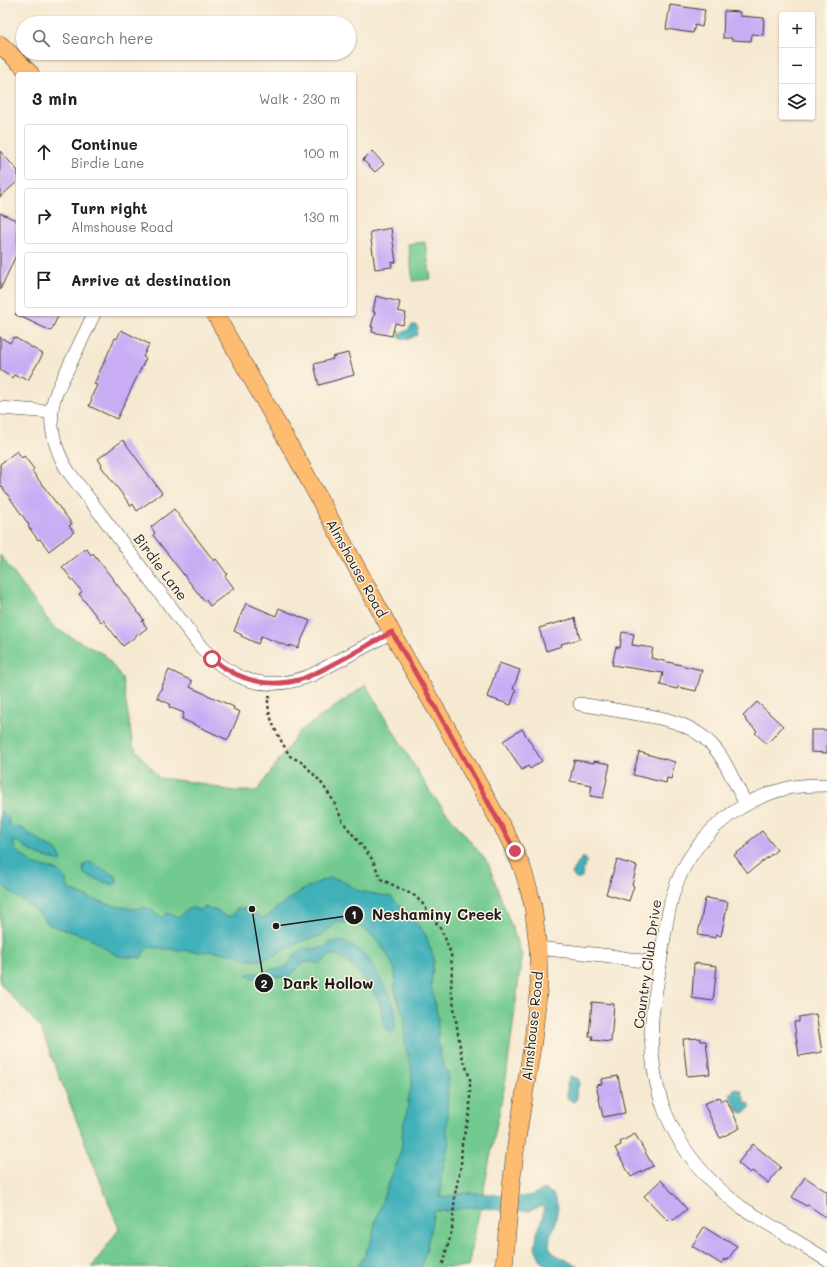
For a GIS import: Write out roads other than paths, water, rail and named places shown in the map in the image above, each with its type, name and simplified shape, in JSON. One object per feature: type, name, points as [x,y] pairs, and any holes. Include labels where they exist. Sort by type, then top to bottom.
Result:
[{"type":"main road","points":[[0,44],[16,59]]},
{"type":"main road","points":[[17,60],[29,72]]},
{"type":"main road","name":"Almshouse Road","points":[[216,316],[303,469],[392,632],[515,851],[529,890],[533,906],[538,948],[539,985],[534,1041],[513,1168],[504,1267]]},
{"type":"street","name":"Birdie Lane","points":[[93,316],[58,390],[53,404],[52,426],[60,457],[68,471],[201,647],[212,659],[237,676],[255,681],[273,683],[294,681],[312,675],[392,632]]},
{"type":"street","points":[[0,408],[52,412]]},
{"type":"street","points":[[580,704],[664,718],[682,724],[698,733],[719,755],[746,804]]},
{"type":"street","name":"Country Club Drive","points":[[827,785],[809,785],[789,788],[770,793],[746,804],[734,811],[718,824],[703,839],[690,856],[680,874],[673,894],[663,942],[652,1018],[653,1064],[659,1093],[672,1126],[694,1163],[728,1197],[741,1207],[827,1260]]},
{"type":"street","points":[[538,948],[611,956],[660,964]]},
{"type":"water","points":[[412,325],[416,325],[418,328],[417,335],[409,339],[399,338],[401,332],[407,331]]},
{"type":"water","points":[[0,811],[7,816],[9,819],[9,824],[21,828],[56,850],[62,859],[61,862],[39,855],[17,841],[14,842],[15,850],[35,865],[58,871],[66,879],[68,889],[111,905],[134,909],[143,907],[151,909],[155,914],[163,917],[167,913],[180,917],[190,908],[198,910],[204,907],[217,911],[226,916],[232,916],[237,908],[240,908],[250,911],[263,918],[270,915],[277,907],[299,892],[330,878],[341,880],[359,891],[391,897],[413,919],[426,935],[434,959],[431,986],[438,1018],[438,1044],[441,1059],[448,1074],[447,1131],[449,1142],[441,1177],[441,1192],[439,1197],[447,1197],[463,1193],[482,1193],[520,1197],[531,1195],[544,1189],[553,1194],[558,1207],[549,1246],[553,1253],[579,1267],[549,1267],[542,1263],[535,1248],[537,1233],[542,1221],[544,1208],[542,1206],[529,1211],[469,1207],[450,1211],[434,1211],[426,1252],[421,1267],[358,1267],[371,1242],[375,1223],[385,1192],[401,1150],[403,1125],[407,1114],[412,1082],[411,1065],[405,1046],[405,1018],[395,991],[395,970],[379,942],[360,926],[340,922],[335,924],[323,935],[301,941],[293,946],[285,948],[278,954],[262,960],[246,960],[237,955],[212,951],[199,952],[149,947],[141,958],[117,956],[88,937],[49,925],[38,912],[0,884]]},
{"type":"water","points":[[582,858],[585,858],[587,863],[585,865],[586,867],[583,871],[582,877],[580,879],[576,879],[572,874]]},
{"type":"water","points":[[88,862],[115,876],[117,883],[112,885],[85,875],[83,870],[84,865]]},
{"type":"water","points":[[331,942],[344,942],[355,947],[368,958],[390,994],[395,1009],[395,1030],[391,1033],[384,1024],[377,997],[364,979],[344,959],[338,956],[333,955],[320,964],[309,962],[303,963],[288,978],[273,976],[250,978],[246,975],[286,967],[293,956],[304,949],[322,948]]},
{"type":"water","points":[[571,1076],[577,1078],[580,1082],[576,1092],[576,1100],[573,1102],[568,1099],[567,1095],[568,1078]]},
{"type":"water","points":[[734,1089],[741,1090],[746,1103],[749,1103],[751,1107],[744,1113],[739,1112],[730,1095]]},
{"type":"place","name":"Dark Hollow","points":[[252,909]]},
{"type":"place","name":"Neshaminy Creek","points":[[276,926]]}]
